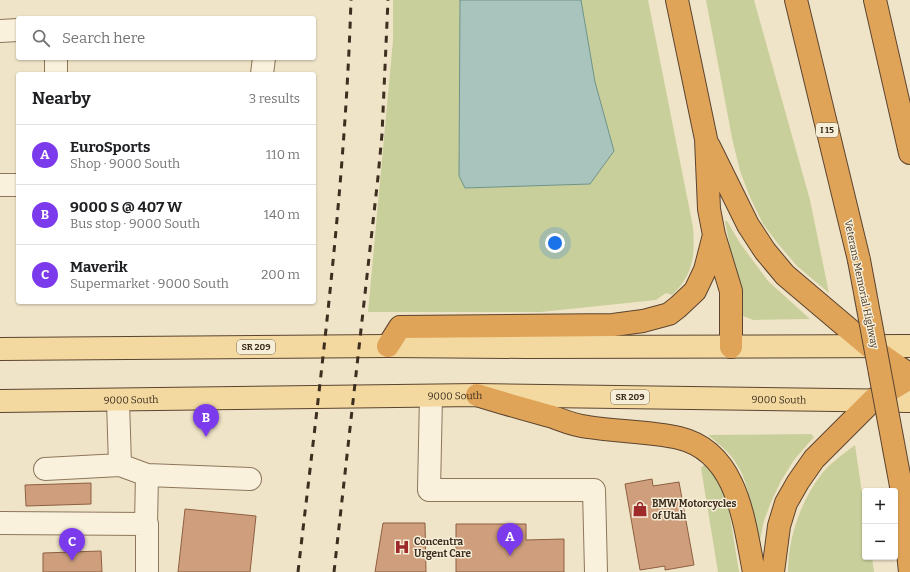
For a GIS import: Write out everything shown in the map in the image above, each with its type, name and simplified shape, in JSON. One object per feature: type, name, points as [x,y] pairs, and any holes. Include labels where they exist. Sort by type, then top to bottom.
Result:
[{"type":"highway","points":[[677,0],[706,139],[709,209],[714,235],[731,291],[731,347]]},
{"type":"highway","name":"Veterans Memorial Highway","points":[[796,0],[859,260],[901,486],[910,572]]},
{"type":"highway","points":[[875,0],[910,153]]},
{"type":"highway","points":[[706,139],[748,225],[765,251],[785,275],[870,347],[910,375]]},
{"type":"highway","points":[[388,346],[400,327],[613,325],[643,321],[669,314],[695,290],[705,270],[714,235]]},
{"type":"highway","points":[[773,572],[779,526],[786,503],[814,459],[873,400],[910,378]]},
{"type":"highway","points":[[477,395],[587,427],[650,433],[680,438],[702,447],[718,461],[733,485],[741,507],[754,572]]},
{"type":"main road","name":"SR 209","points":[[0,349],[388,346],[910,346]]},
{"type":"main road","name":"9000 South","points":[[0,401],[477,395],[910,401]]},
{"type":"lane","points":[[0,31],[16,30]]},
{"type":"lane","points":[[56,60],[56,72]]},
{"type":"lane","points":[[262,72],[264,60]]},
{"type":"lane","points":[[0,185],[16,185]]},
{"type":"lane","points":[[431,396],[429,490],[594,490],[596,572]]},
{"type":"lane","points":[[118,400],[120,465]]},
{"type":"lane","points":[[45,469],[120,465],[147,475],[250,479]]},
{"type":"lane","points":[[147,475],[147,572]]},
{"type":"lane","points":[[0,523],[146,524]]},
{"type":"green space","points":[[393,0],[648,0],[693,227],[694,246],[692,264],[685,279],[672,295],[666,293],[656,300],[541,312],[368,312],[393,40]]},
{"type":"green space","points":[[706,0],[754,0],[810,200],[829,293],[797,266],[779,245],[763,224],[750,197],[740,171],[732,138]]},
{"type":"green space","points":[[725,221],[727,221],[740,243],[768,281],[810,319],[753,320],[743,316]]},
{"type":"green space","points":[[811,434],[814,437],[794,460],[781,481],[771,502],[758,543],[748,492],[741,472],[730,455],[708,435]]},
{"type":"green space","points":[[855,445],[862,493],[862,560],[872,560],[874,572],[788,572],[790,547],[796,522],[801,510],[820,476],[836,459]]},
{"type":"green space","points":[[705,464],[718,478],[728,504],[739,572],[718,572],[701,468]]},
{"type":"water","points":[[460,0],[581,0],[595,82],[614,151],[590,184],[465,188],[459,176]]},
{"type":"building","points":[[652,479],[653,486],[679,482],[694,565],[665,570],[665,566],[640,570],[625,484]]},
{"type":"building","points":[[91,483],[91,504],[26,506],[25,485]]},
{"type":"building","points":[[185,509],[256,516],[250,572],[178,572]]},
{"type":"building","name":"Concentra Urgent Care","points":[[383,523],[425,523],[426,572],[375,572]]},
{"type":"building","points":[[456,524],[526,524],[526,540],[564,539],[564,572],[456,572]]},
{"type":"building","points":[[101,551],[102,572],[43,572],[43,553]]},
{"type":"railway","points":[[298,572],[323,358],[337,215],[348,72],[351,0]]},
{"type":"railway","points":[[334,572],[378,177],[382,134],[388,0]]},
{"type":"place","name":"9000 S @ 407 W","points":[[206,437]]},
{"type":"place","name":"BMW Motorcycles of Utah","points":[[640,509]]},
{"type":"place","name":"Concentra Urgent Care","points":[[402,547]]},
{"type":"place","name":"EuroSports","points":[[510,556]]},
{"type":"place","name":"Maverik","points":[[72,561]]}]
